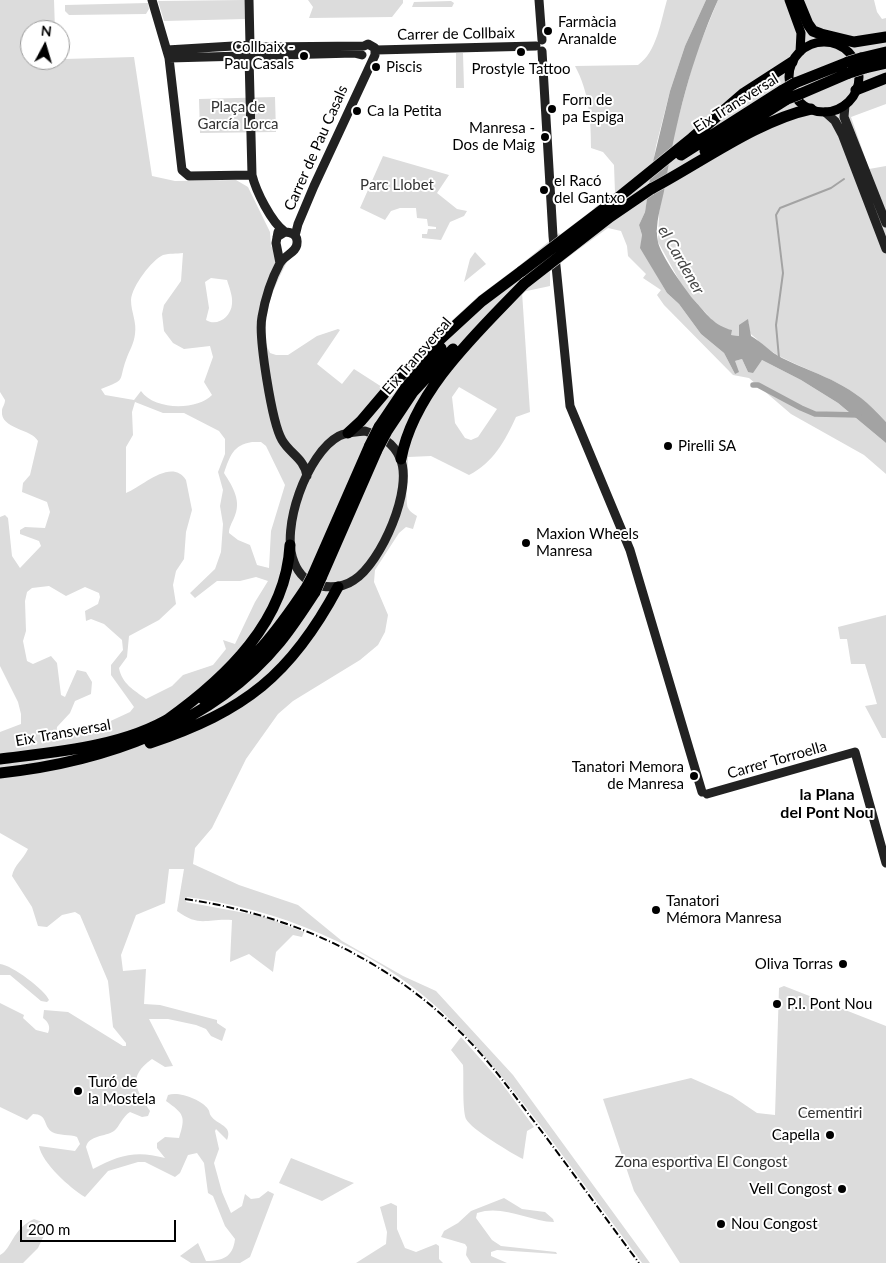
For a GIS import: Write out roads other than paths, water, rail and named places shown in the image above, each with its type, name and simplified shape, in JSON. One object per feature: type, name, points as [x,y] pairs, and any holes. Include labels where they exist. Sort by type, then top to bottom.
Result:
[{"type":"highway","points":[[798,0],[813,31],[854,42],[886,36]]},
{"type":"highway","points":[[848,62],[886,40]]},
{"type":"highway","name":"Eix Transversal","points":[[863,63],[886,52]]},
{"type":"highway","points":[[695,141],[744,93],[792,62]]},
{"type":"highway","name":"Eix Transversal","points":[[0,773],[93,757],[149,737],[174,725],[232,688],[280,642],[311,590],[373,448],[406,387],[467,322],[522,271],[695,141],[848,62],[886,63]]},
{"type":"highway","points":[[856,90],[886,78]]},
{"type":"highway","name":"Eix Transversal","points":[[383,429],[430,372],[497,305],[610,218],[690,165],[785,94]]},
{"type":"highway","points":[[690,165],[751,133],[789,116],[811,110]]},
{"type":"highway","points":[[348,433],[362,421],[395,381],[482,302],[522,271]]},
{"type":"highway","points":[[401,459],[404,445],[425,401],[452,359],[524,284]]},
{"type":"highway","points":[[168,720],[203,693],[240,657],[253,640],[283,587],[289,566],[290,545]]},
{"type":"highway","points":[[93,757],[117,754],[182,732],[223,714],[259,690],[300,650],[338,587]]},
{"type":"highway","name":"Eix Transversal","points":[[0,759],[92,746],[168,720],[206,697],[250,660],[273,636],[311,590]]},
{"type":"main road","points":[[789,0],[801,33],[800,52]]},
{"type":"main road","points":[[794,0],[810,35],[820,42]]},
{"type":"main road","points":[[820,42],[833,43],[848,62],[853,58],[858,70],[856,90],[845,104],[825,112],[811,110],[799,102],[791,90],[789,76],[792,62],[800,52],[807,46],[820,42]]},
{"type":"street","points":[[152,0],[168,54],[182,170],[189,176],[252,174]]},
{"type":"street","points":[[249,0],[252,174],[255,186],[296,247],[280,263],[266,298],[261,318],[260,339],[279,434],[288,448],[299,457],[307,459],[318,457]]},
{"type":"street","points":[[539,0],[540,46]]},
{"type":"street","name":"Carrer de Collbaix","points":[[168,54],[250,51],[368,53],[540,46]]},
{"type":"street","name":"Carrer Torroella","points":[[540,46],[553,236],[570,406],[630,550],[705,793],[854,752],[886,863]]},
{"type":"street","name":"Carrer de Pau Casals","points":[[285,233],[298,224],[360,83],[368,53]]},
{"type":"street","points":[[845,104],[844,117],[884,209],[886,223]]},
{"type":"street","points":[[825,112],[835,121],[842,134],[886,249]]},
{"type":"street","points":[[859,180],[864,181],[875,208],[884,209]]},
{"type":"street","points":[[884,209],[879,217],[886,236]]},
{"type":"street","points":[[280,263],[276,243],[285,233]]},
{"type":"street","points":[[279,251],[290,252]]},
{"type":"street","points":[[365,432],[377,435],[394,447],[401,459],[404,472],[400,496],[390,533],[367,568],[356,579],[338,587],[317,585],[305,579],[298,572],[292,558],[290,545],[294,510],[307,476],[318,457],[334,440],[348,433],[365,432]]},
{"type":"street","points":[[299,457],[307,476]]},
{"type":"waterway","points":[[779,358],[776,325],[783,273],[776,215],[780,208],[831,188],[844,179]]},
{"type":"waterway","points":[[753,385],[758,385],[815,414],[859,415]]},
{"type":"railway","points":[[185,899],[260,915],[295,927],[364,959],[426,1001],[466,1037],[496,1071],[639,1263]]},
{"type":"place","name":"Farmàcia Aranalde","points":[[548,31]]},
{"type":"place","name":"Prostyle Tattoo","points":[[521,52]]},
{"type":"place","name":"Collbaix - Pau Casals","points":[[304,56]]},
{"type":"place","name":"Piscis","points":[[376,67]]},
{"type":"place","name":"Forn de pa Espiga","points":[[552,109]]},
{"type":"place","name":"Ca la Petita","points":[[357,111]]},
{"type":"place","name":"Manresa - Dos de Maig","points":[[545,137]]},
{"type":"place","name":"el Racó del Gantxo","points":[[544,190]]},
{"type":"place","name":"Pirelli SA","points":[[668,446]]},
{"type":"place","name":"Maxion Wheels Manresa","points":[[526,543]]},
{"type":"place","name":"Tanatori Memora de Manresa","points":[[694,776]]},
{"type":"place","name":"Tanatori Mémora Manresa","points":[[656,910]]},
{"type":"place","name":"Oliva Torras","points":[[843,964]]},
{"type":"place","name":"P.I. Pont Nou","points":[[777,1004]]},
{"type":"place","name":"Turó de la Mostela","points":[[78,1091]]},
{"type":"place","name":"Capella","points":[[830,1135]]},
{"type":"place","name":"Vell Congost","points":[[842,1189]]},
{"type":"place","name":"Nou Congost","points":[[721,1224]]},
{"type":"district","name":"la Plana del Pont Nou","points":[[827,804]]},
{"type":"park label","name":"Plaça de García Lorca","points":[[238,116]]},
{"type":"park label","name":"Parc Llobet","points":[[397,185]]},
{"type":"park label","name":"Cementiri","points":[[830,1113]]},
{"type":"park label","name":"Zona esportiva El Congost","points":[[701,1162]]},
{"type":"water label","name":"el Cardener","points":[[681,260]]}]
